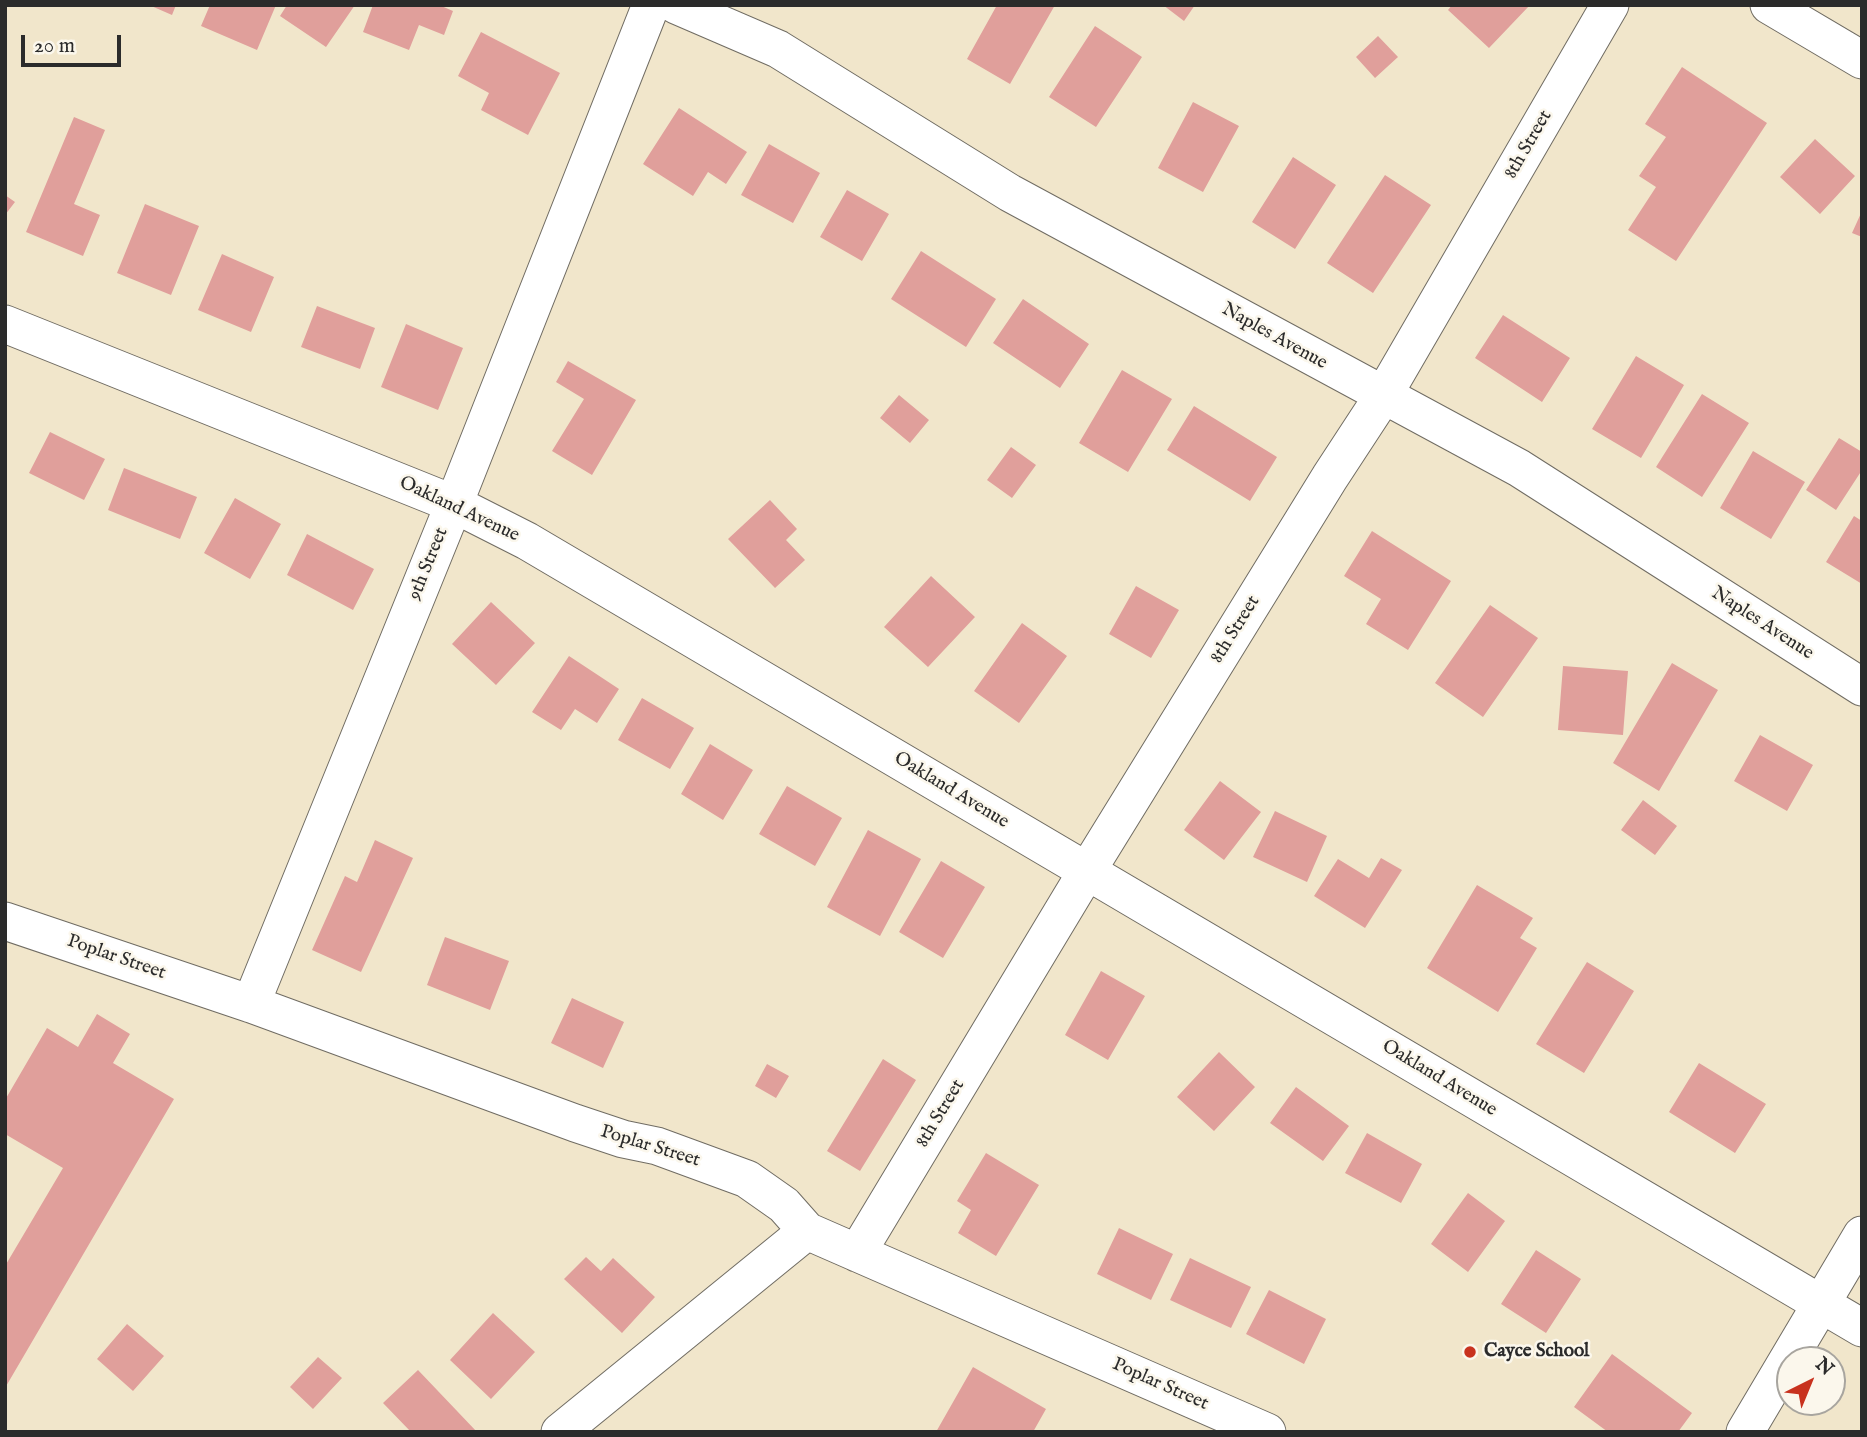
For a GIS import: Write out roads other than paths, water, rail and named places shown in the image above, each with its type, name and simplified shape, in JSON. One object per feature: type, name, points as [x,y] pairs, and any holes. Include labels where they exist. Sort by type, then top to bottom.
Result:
[{"type":"street","name":"9th Street","points":[[251,1004],[454,504],[651,5]]},
{"type":"street","name":"Naples Avenue","points":[[676,5],[778,49],[1010,193],[1519,468],[1862,687]]},
{"type":"street","name":"8th Street","points":[[857,1253],[1087,871],[1330,477],[1383,396],[1610,5]]},
{"type":"street","points":[[1769,5],[1862,60]]},
{"type":"street","name":"Oakland Avenue","points":[[5,324],[454,504],[527,541],[1862,1328]]},
{"type":"street","name":"Poplar Street","points":[[5,920],[251,1004],[575,1123],[623,1139],[657,1146],[747,1179],[784,1205],[807,1231],[1267,1432]]},
{"type":"street","points":[[560,1432],[807,1231]]},
{"type":"street","points":[[1745,1432],[1862,1235]]},
{"type":"place","name":"Cayce School","points":[[1470,1352]]}]
